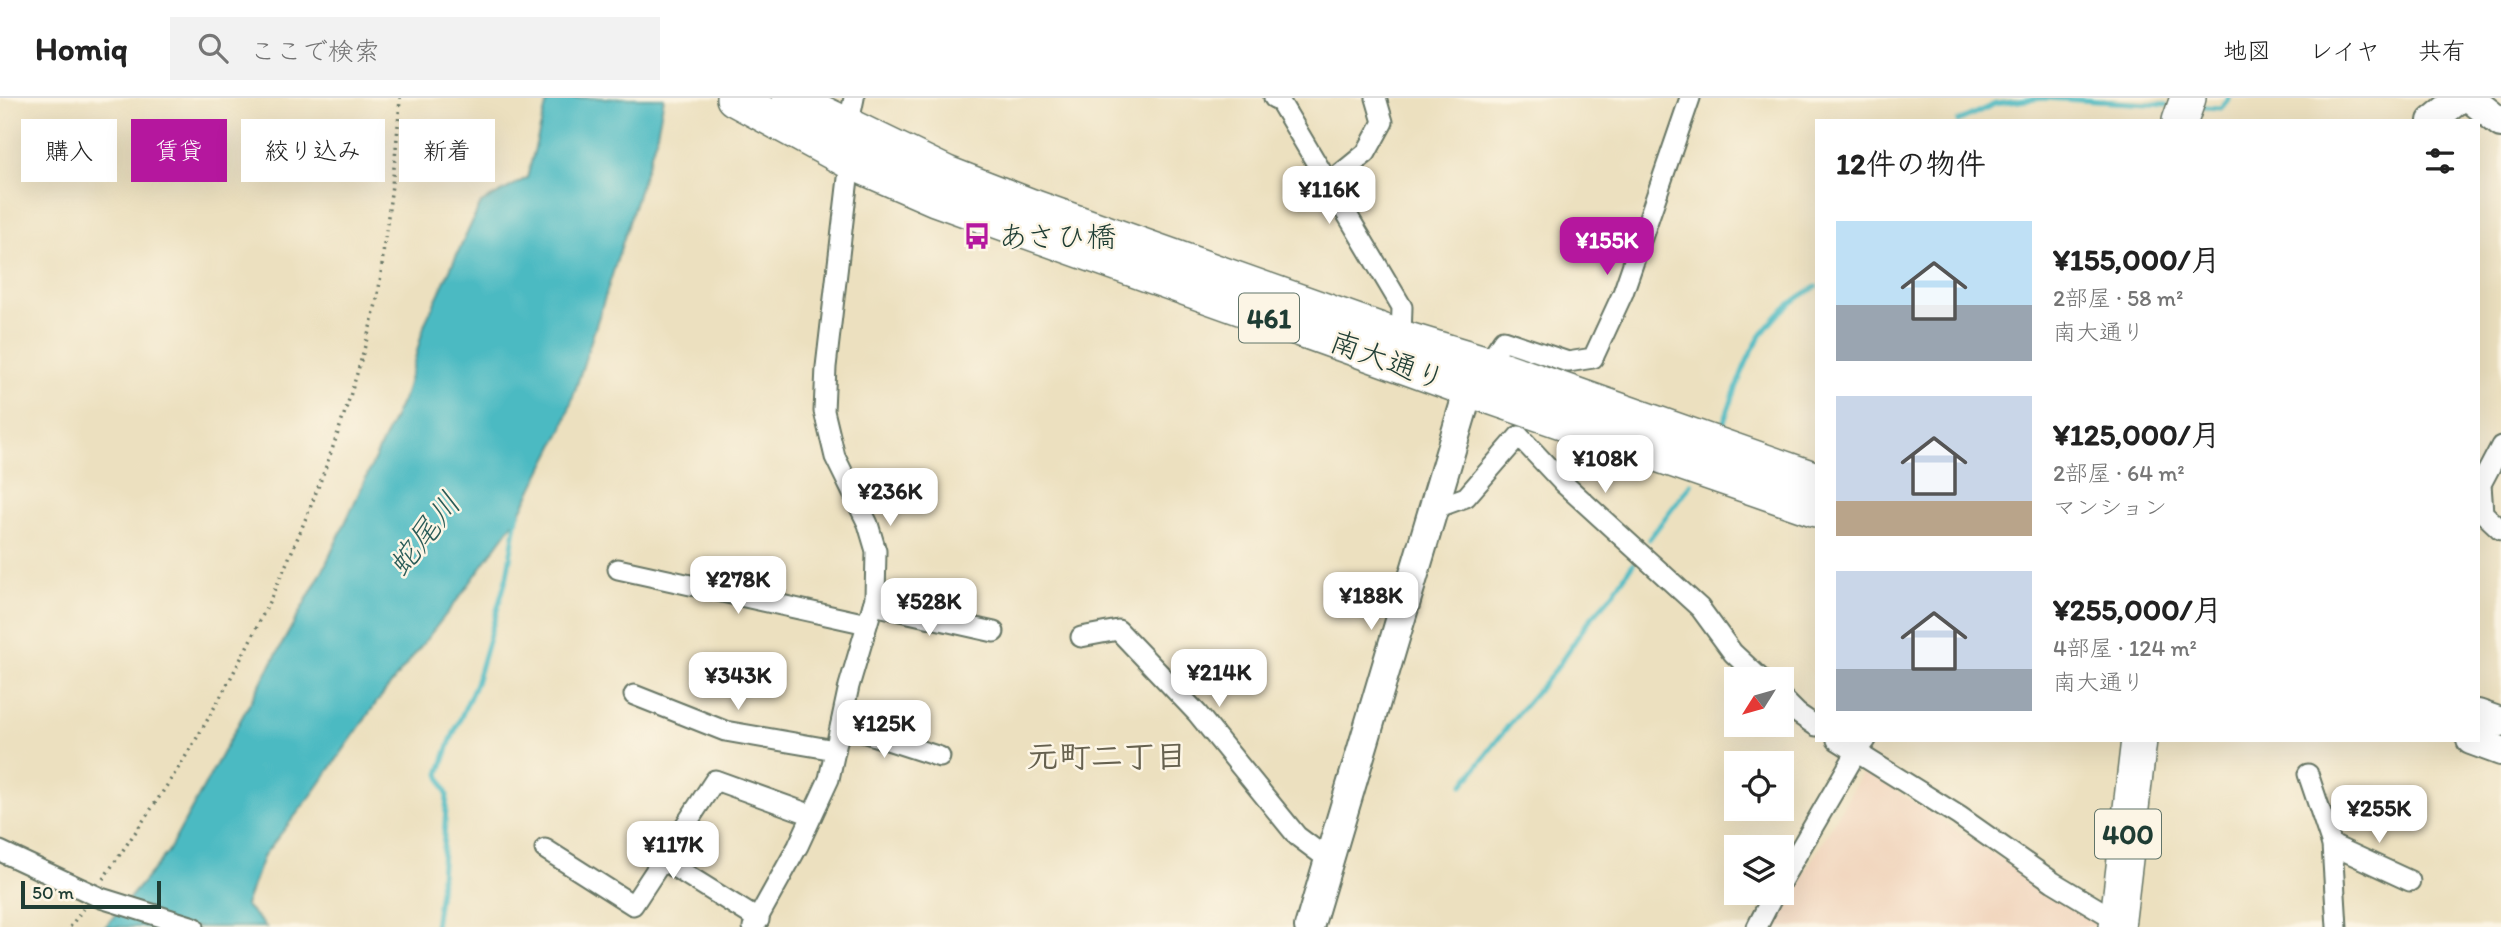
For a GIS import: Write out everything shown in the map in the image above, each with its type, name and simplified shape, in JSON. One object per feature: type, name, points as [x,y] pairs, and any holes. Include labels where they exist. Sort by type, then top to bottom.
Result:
[{"type":"highway","name":"南大通り","points":[[734,98],[850,129],[935,198],[1478,376],[1815,480]]},
{"type":"highway","name":"南大通り","points":[[790,98],[947,174],[1032,208],[1401,338],[1478,376],[1815,509]]},
{"type":"highway","points":[[2181,119],[2188,98]]},
{"type":"highway","name":"400","points":[[2117,924],[2139,742]]},
{"type":"street","points":[[1275,98],[1279,100],[1402,307],[1401,338]]},
{"type":"street","points":[[1328,184],[1366,153],[1383,122],[1376,98]]},
{"type":"street","points":[[1309,927],[1433,509],[1478,376],[1503,340],[1568,362],[1593,358],[1623,293],[1690,98]]},
{"type":"street","points":[[2434,119],[2460,98]]},
{"type":"street","points":[[2470,98],[2501,123]]},
{"type":"street","points":[[663,860],[756,923],[829,779],[870,615],[876,551],[868,524],[835,457],[824,411],[850,129]]},
{"type":"street","points":[[1433,509],[1466,498],[1519,436],[1563,483],[1700,608],[1733,653],[1748,667]]},
{"type":"street","points":[[2501,446],[2480,484],[2483,513],[2501,530]]},
{"type":"street","points":[[618,569],[870,615],[994,632]]},
{"type":"street","points":[[1082,637],[1118,630],[1197,713],[1297,836],[1329,860]]},
{"type":"street","points":[[634,695],[725,731],[835,750]]},
{"type":"street","points":[[1794,710],[1815,725]]},
{"type":"street","points":[[2480,715],[2501,722]]},
{"type":"street","points":[[841,725],[940,757]]},
{"type":"street","points":[[1844,742],[1861,747],[2117,924]]},
{"type":"street","points":[[2476,742],[2501,751]]},
{"type":"street","points":[[1794,860],[1861,747]]},
{"type":"street","points":[[2308,774],[2332,845],[2337,927]]},
{"type":"street","points":[[545,849],[634,905],[715,780],[812,815]]},
{"type":"street","points":[[2332,845],[2410,881]]},
{"type":"street","points":[[0,851],[97,896],[194,927]]},
{"type":"street","points":[[1757,927],[1768,905]]},
{"type":"path","points":[[70,927],[97,896],[206,724],[301,532],[342,422],[376,306],[396,165],[400,98]]},
{"type":"shaded area","points":[[1864,770],[2098,923],[2098,927],[1773,927],[1786,905],[1794,905],[1794,891]]},
{"type":"water","name":"蛇尾川","points":[[548,98],[664,98],[656,138],[563,428],[519,515],[462,594],[377,702],[314,792],[264,855],[245,905],[266,927],[105,927],[168,852],[325,566],[405,394],[425,323],[481,203],[527,178]]},
{"type":"waterway","points":[[1962,119],[1995,104],[2044,98],[2166,105]]},
{"type":"waterway","points":[[2204,107],[2221,108],[2229,98]]},
{"type":"waterway","points":[[1722,427],[1754,346],[1778,314],[1815,288]]},
{"type":"waterway","points":[[1649,539],[1691,484]]},
{"type":"waterway","points":[[435,927],[447,795],[439,774],[476,683],[507,576],[518,511]]},
{"type":"waterway","points":[[1463,785],[1556,669],[1587,623],[1611,596],[1633,564]]},
{"type":"place","name":"あさひ橋","points":[[977,236]]},
{"type":"district","name":"元町二丁目","points":[[1107,756]]}]
